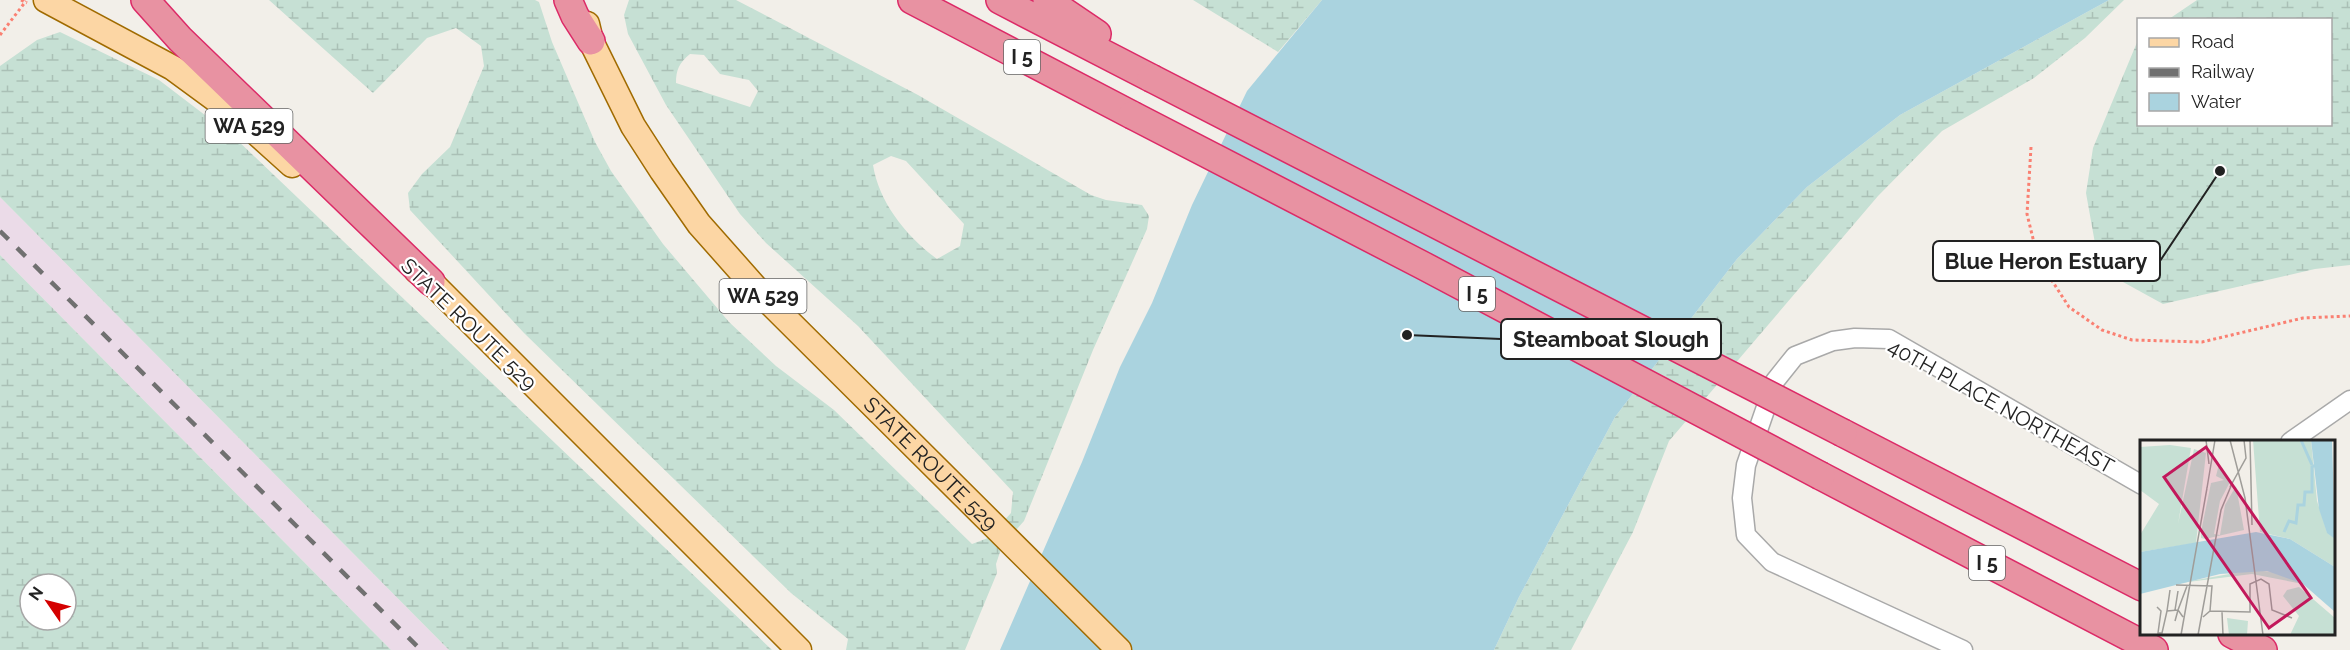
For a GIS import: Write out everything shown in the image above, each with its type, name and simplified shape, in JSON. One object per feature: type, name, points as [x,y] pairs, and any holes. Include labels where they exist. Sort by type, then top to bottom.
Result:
[{"type":"highway","points":[[145,0],[180,39],[431,282]]},
{"type":"highway","points":[[568,0],[591,41]]},
{"type":"highway","name":"I 5","points":[[912,0],[2154,650]]},
{"type":"highway","name":"I 5","points":[[1000,0],[2140,586]]},
{"type":"highway","points":[[1047,0],[1102,37],[1151,78]]},
{"type":"highway","points":[[2236,635],[2264,650]]},
{"type":"main road","name":"STATE ROUTE 529","points":[[579,0],[591,41],[633,126],[699,224],[762,295],[1119,650]]},
{"type":"main road","name":"STATE ROUTE 529","points":[[34,2],[138,48],[173,68],[233,112],[375,238],[431,282],[799,650]]},
{"type":"lane","name":"40TH PLACE NORTHEAST","points":[[1963,650],[1772,562],[1746,535],[1742,498],[1746,465],[1775,381],[1795,356],[1833,341],[1855,338],[1890,339],[2140,484]]},
{"type":"lane","points":[[2291,440],[2350,400]]},
{"type":"path","points":[[21,0],[34,2]]},
{"type":"path","points":[[0,35],[34,2]]},
{"type":"path","points":[[2031,147],[2027,214],[2038,259],[2069,307],[2102,330],[2132,340],[2202,342],[2303,318],[2350,316]]},
{"type":"shaded area","points":[[0,197],[449,650],[391,650],[0,255]]},
{"type":"green space","points":[[269,0],[535,0],[539,2],[552,42],[595,142],[611,171],[663,244],[729,322],[776,366],[834,410],[972,544],[988,538],[1011,513],[1013,492],[858,326],[766,243],[740,214],[666,105],[628,34],[624,15],[629,0],[736,0],[918,95],[1091,195],[1106,200],[1142,205],[1149,216],[1147,229],[1093,350],[1024,521],[1002,546],[996,564],[997,573],[965,650],[846,650],[848,639],[791,593],[524,333],[410,210],[408,193],[422,174],[450,147],[484,66],[481,46],[456,28],[427,38],[373,93]],"holes":[[[690,54],[704,55],[720,74],[749,80],[758,91],[750,107],[676,83],[679,67]],[[891,156],[906,161],[964,224],[960,246],[937,259],[905,230],[881,193],[873,165]]]},
{"type":"green space","points":[[1193,0],[1322,0],[1278,52]]},
{"type":"green space","points":[[2109,0],[2124,0],[2085,38],[2034,78],[1942,131],[1878,196],[1669,441],[1633,532],[1571,650],[1494,650],[1519,597],[1615,417],[1737,259],[1807,187],[1900,115]]},
{"type":"green space","points":[[2197,0],[2350,0],[2350,265],[2315,269],[2163,304],[2123,282],[2096,249],[2086,193],[2093,148],[2137,42],[2137,126],[2332,126],[2332,18],[2170,18]]},
{"type":"green space","points":[[60,32],[159,80],[235,138],[772,650],[449,650],[0,197],[0,66],[37,40]]},
{"type":"green space","points":[[0,255],[391,650],[0,650]]},
{"type":"water","points":[[1322,0],[2109,0],[1900,115],[1807,187],[1737,259],[1615,417],[1519,597],[1494,650],[1000,650],[1082,462],[1120,367],[1152,303],[1192,205],[1247,91]]},
{"type":"railway","points":[[0,231],[421,650]]},
{"type":"place","name":"Blue Heron Estuary","points":[[2220,171]]},
{"type":"place","name":"Steamboat Slough","points":[[1407,335]]}]
